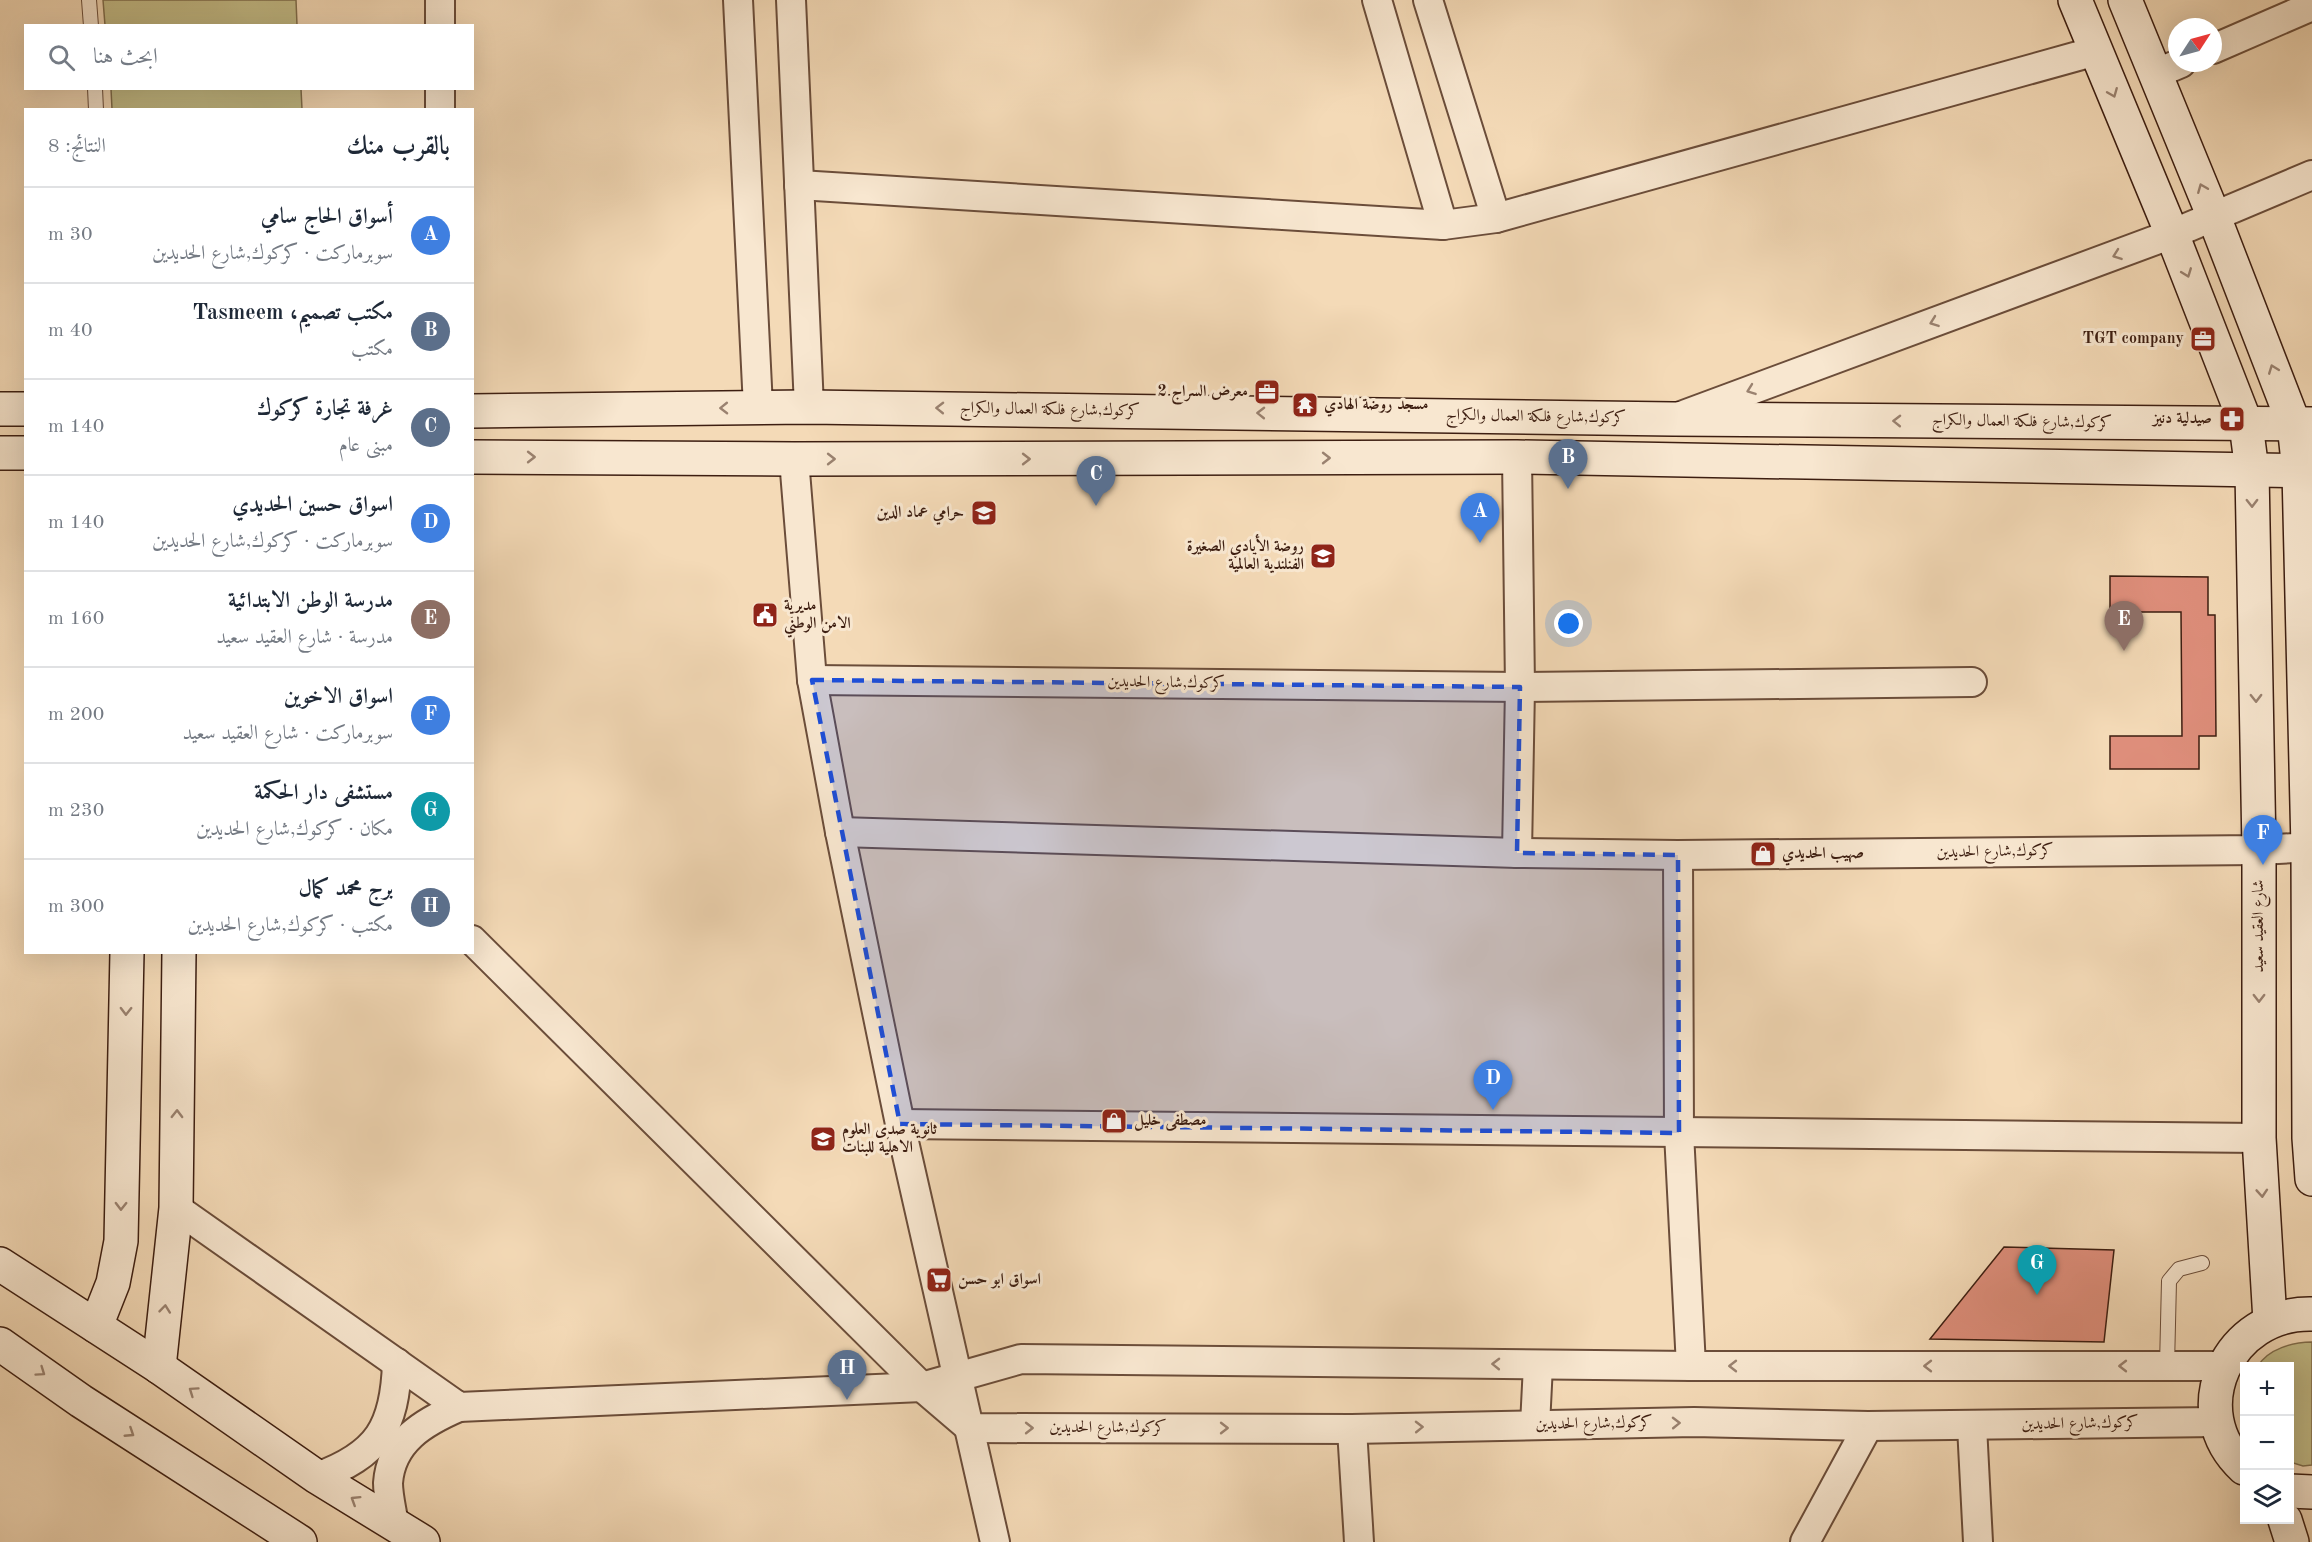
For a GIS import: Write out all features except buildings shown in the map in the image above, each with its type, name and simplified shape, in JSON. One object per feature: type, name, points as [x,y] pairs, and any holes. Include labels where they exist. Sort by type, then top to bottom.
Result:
[{"type":"street","points":[[440,0],[440,24]]},
{"type":"street","points":[[738,0],[758,407]]},
{"type":"street","points":[[791,0],[809,407]]},
{"type":"street","points":[[1377,0],[1443,225]]},
{"type":"street","points":[[1428,0],[1496,218]]},
{"type":"street","name":"شارع العقيد سعيد","points":[[2075,0],[2172,234],[2246,424],[2252,471],[2259,850],[2259,1138],[2270,1321]]},
{"type":"street","points":[[2125,0],[2168,68]]},
{"type":"street","points":[[2222,45],[2312,6]]},
{"type":"street","points":[[799,185],[1443,225],[1496,218],[2096,51]]},
{"type":"street","points":[[2169,72],[2214,217],[2303,424],[2306,471],[2310,848],[2309,1138],[2312,1179]]},
{"type":"street","points":[[440,90],[440,108]]},
{"type":"street","points":[[1673,419],[2172,234],[2312,175]]},
{"type":"street","name":"كركوك,شارع فلكة العمال والكراج","points":[[474,411],[809,407],[1673,419],[2303,424]]},
{"type":"street","points":[[0,409],[24,409]]},
{"type":"street","points":[[0,453],[24,453]]},
{"type":"street","points":[[474,457],[794,459],[1517,457],[2306,471]]},
{"type":"street","points":[[1517,457],[1520,687],[1517,853]]},
{"type":"street","points":[[794,459],[812,680],[840,832],[900,1124],[995,1542]]},
{"type":"street","name":"كركوك,شارع الحديدين","points":[[812,680],[1520,687],[1972,682]]},
{"type":"street","name":"كركوك,شارع الحديدين","points":[[840,832],[1517,853],[1678,855],[2310,848]]},
{"type":"street","points":[[1678,855],[1679,1133],[1691,1366]]},
{"type":"street","points":[[474,942],[922,1387],[970,1428]]},
{"type":"street","points":[[96,1326],[113,1283],[121,1241],[127,954]]},
{"type":"street","points":[[159,1367],[176,1208],[179,954]]},
{"type":"street","points":[[900,1124],[2259,1138]]},
{"type":"street","points":[[176,1208],[459,1407]]},
{"type":"street","points":[[0,1264],[159,1367],[317,1477],[423,1542]]},
{"type":"street","points":[[2240,1464],[2225,1443],[2218,1422],[2217,1394],[2224,1366],[2236,1347],[2251,1332],[2270,1321],[2296,1314],[2312,1314]]},
{"type":"street","points":[[5,1352],[300,1542]]},
{"type":"street","points":[[394,1525],[388,1485],[392,1461],[401,1444],[415,1429],[436,1416],[459,1407],[922,1387],[1021,1359],[1691,1366],[2224,1366]]},
{"type":"street","points":[[317,1477],[357,1460],[374,1443],[385,1427],[393,1407],[397,1363]]},
{"type":"street","points":[[1535,1425],[1538,1365]]},
{"type":"street","name":"كركوك,شارع الحديدين","points":[[970,1428],[1352,1429],[1694,1422],[1972,1426],[2218,1422]]},
{"type":"street","points":[[1805,1542],[1868,1426]]},
{"type":"street","points":[[1972,1426],[1978,1542]]},
{"type":"street","points":[[1352,1429],[1359,1542]]},
{"type":"street","points":[[2294,1491],[2312,1492]]},
{"type":"street","points":[[2286,1524],[2292,1542]]},
{"type":"lane","points":[[89,0],[91,24]]},
{"type":"lane","points":[[95,90],[96,108]]},
{"type":"lane","points":[[2168,1366],[2169,1281],[2180,1269],[2202,1263]]},
{"type":"highlighted area","points":[[812,680],[1520,687],[1517,853],[1678,855],[1679,1133],[900,1124]]},
{"type":"shaded area","points":[[103,0],[296,0],[297,24],[105,24]]},
{"type":"shaded area","points":[[111,90],[301,90],[302,108],[112,108]]},
{"type":"shaded area","points":[[2312,1342],[2312,1465],[2303,1466],[2294,1463],[2294,1362],[2261,1362],[2274,1351],[2297,1343]]},
{"type":"place","name":"TGT company","points":[[2203,339]]},
{"type":"place","name":"معرض السراج 2","points":[[1267,392]]},
{"type":"place","name":"مسجد روضة الهادي","points":[[1305,405]]},
{"type":"place","name":"صيدلية دنيز","points":[[2232,419]]},
{"type":"place","name":"مكتب تصميم، Tasmeem","points":[[1568,489]]},
{"type":"place","name":"غرفة تجارة كركوك","points":[[1096,506]]},
{"type":"place","name":"حرامي عماد الدين","points":[[984,513]]},
{"type":"place","name":"أسواق الحاج سامي","points":[[1480,543]]},
{"type":"place","name":"روضة الأيادي الصغيرة الفنلندية العالمية","points":[[1323,556]]},
{"type":"place","name":"مديرية الامن الوطني","points":[[765,615]]},
{"type":"place","name":"مدرسة الوطن الابتدائية","points":[[2124,651]]},
{"type":"place","name":"صهيب الحديدي","points":[[1763,854]]},
{"type":"place","name":"اسواق الاخوين","points":[[2263,865]]},
{"type":"place","name":"اسواق حسين الحديدي","points":[[1493,1110]]},
{"type":"place","name":"مصطفى خليل","points":[[1114,1121]]},
{"type":"place","name":"ثانوية صدى العلوم الاهلية للبنات","points":[[823,1139]]},
{"type":"place","name":"اسواق ابو حسن","points":[[939,1280]]},
{"type":"place","name":"مستشفى دار الحكمة","points":[[2037,1295]]},
{"type":"place","name":"برج محمد كمال","points":[[847,1400]]}]
